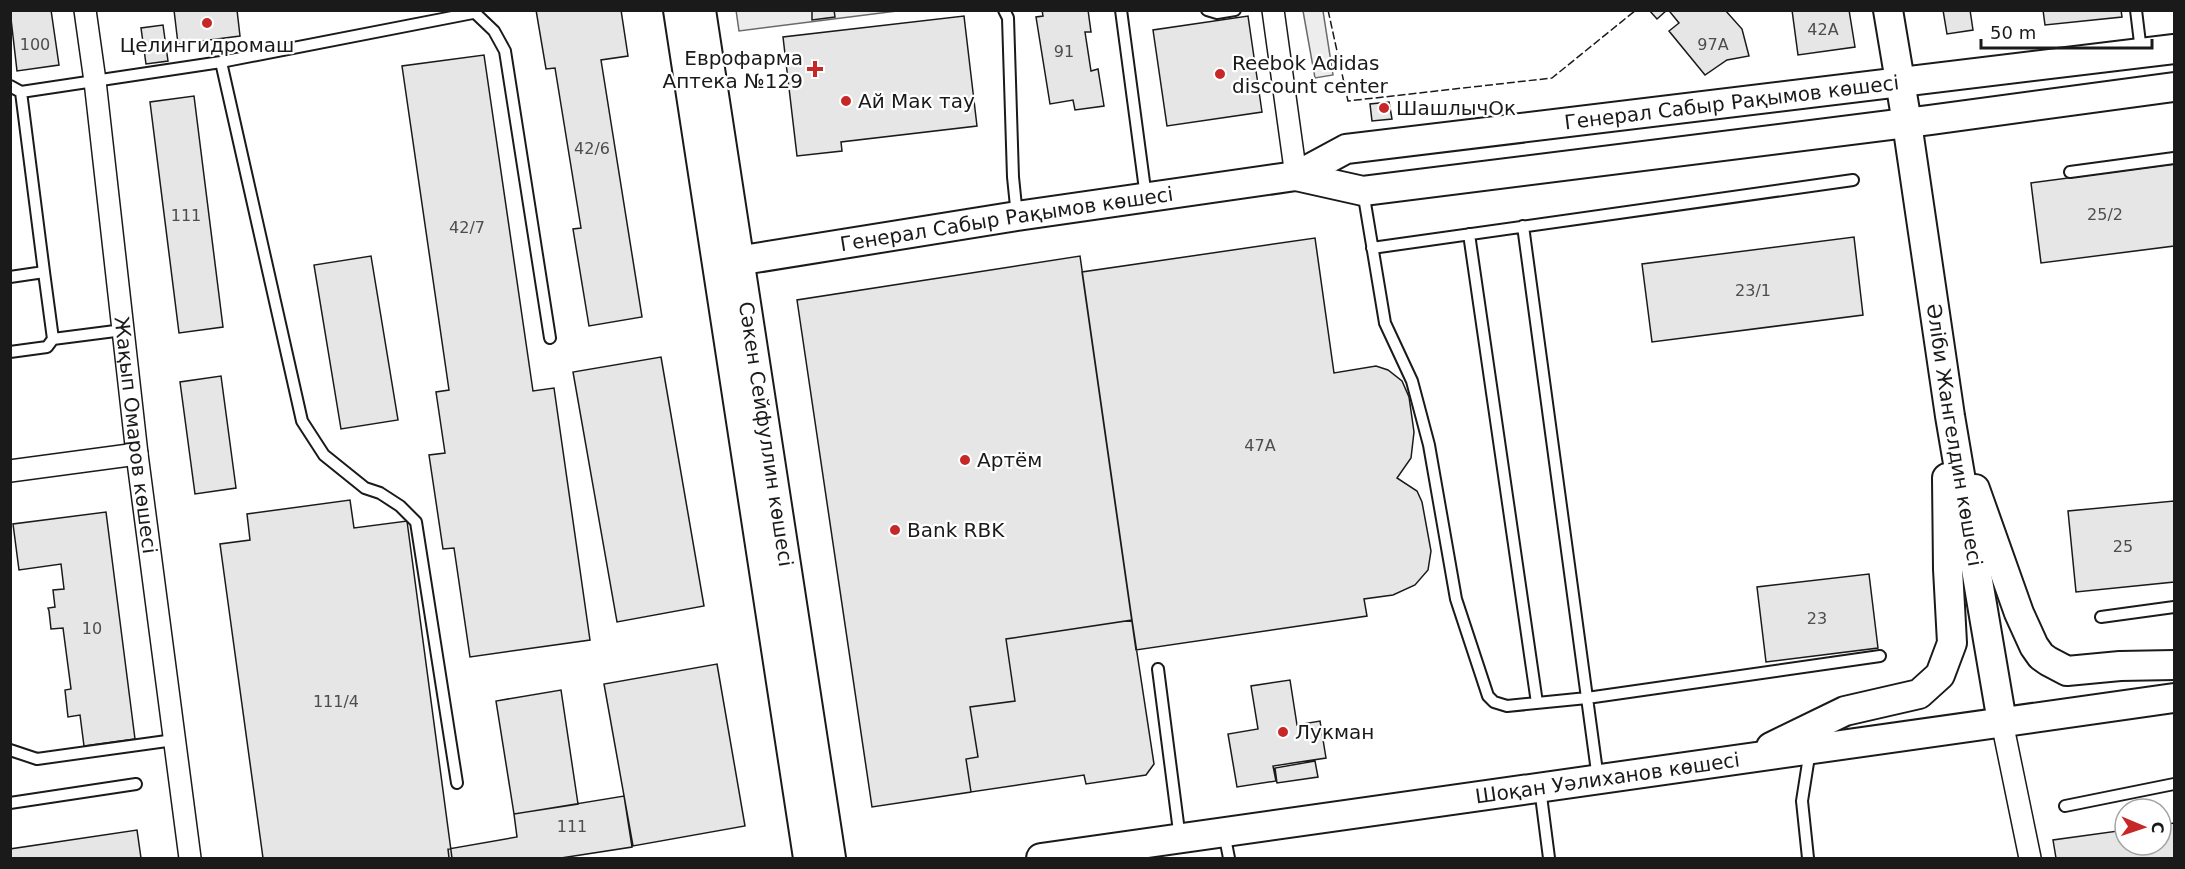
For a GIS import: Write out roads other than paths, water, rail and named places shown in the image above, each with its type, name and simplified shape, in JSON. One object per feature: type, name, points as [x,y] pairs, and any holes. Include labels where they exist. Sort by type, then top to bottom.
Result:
[{"type":"main road","name":"Сәкен Сейфуллин көшесі","points":[[678,10],[729,262],[831,858]]},
{"type":"main road","name":"Сәкен Сейфуллин көшесі","points":[[701,10],[729,262],[808,858]]},
{"type":"main road","name":"Әліби Жангелдин көшесі","points":[[1888,10],[1950,416],[2002,722]]},
{"type":"main road","name":"Генерал Сабыр Рақымов көшесі","points":[[729,262],[1017,216],[1296,176],[1346,149],[2175,49]]},
{"type":"main road","name":"Генерал Сабыр Рақымов көшесі","points":[[1296,176],[1363,190],[1907,123],[2175,87]]},
{"type":"main road","points":[[1950,416],[2019,613],[2041,656],[2067,671],[2120,666],[2175,665]]},
{"type":"main road","points":[[1745,759],[1845,711],[1919,694],[1940,675],[1952,643],[1946,506],[1950,416]]},
{"type":"main road","name":"Шоқан Уәлиханов көшесі","points":[[1041,858],[1180,839],[1227,845],[1540,788],[2175,698]]},
{"type":"street","name":"Жақып Омаров көшесі","points":[[85,10],[137,454],[190,858]]},
{"type":"street","points":[[1273,10],[1296,176]]},
{"type":"street","points":[[10,471],[137,454]]},
{"type":"street","name":"Әліби Жангелдин көшесі","points":[[2002,722],[2030,858]]},
{"type":"lane","points":[[1004,10],[1008,18],[1013,177],[1017,216]]},
{"type":"lane","points":[[1121,10],[1146,198]]},
{"type":"lane","points":[[1207,10],[1217,13],[1235,10]]},
{"type":"lane","points":[[2136,10],[2141,54]]},
{"type":"lane","points":[[10,86],[21,92],[221,62],[472,12],[494,31],[505,51],[550,338]]},
{"type":"lane","points":[[221,62],[302,421],[324,455],[365,488],[380,493],[399,506],[416,522],[458,783]]},
{"type":"lane","points":[[10,351],[47,347],[53,339],[21,92]]},
{"type":"lane","points":[[2070,172],[2175,158]]},
{"type":"lane","points":[[1372,248],[1853,180]]},
{"type":"lane","points":[[1363,190],[1385,323],[1412,381],[1429,446],[1456,599],[1488,696],[1494,702],[1507,706],[1587,698],[1880,656]]},
{"type":"lane","points":[[1523,226],[1598,780]]},
{"type":"lane","points":[[1469,234],[1537,703]]},
{"type":"lane","points":[[10,277],[44,272]]},
{"type":"lane","points":[[53,339],[123,330]]},
{"type":"lane","points":[[2101,617],[2175,607]]},
{"type":"lane","points":[[1158,669],[1180,839]]},
{"type":"lane","points":[[10,750],[37,759],[174,740]]},
{"type":"lane","points":[[1808,858],[1802,801],[1810,750]]},
{"type":"lane","points":[[10,803],[136,784]]},
{"type":"lane","points":[[2065,806],[2175,784]]},
{"type":"lane","points":[[1540,788],[1549,858]]},
{"type":"place","name":"Целингидромаш","points":[[207,23]]},
{"type":"place","name":"Еврофарма Аптека №129","points":[[815,69]]},
{"type":"place","name":"Reebok Adidas discount center","points":[[1220,74]]},
{"type":"place","name":"Ай Мак тау","points":[[846,101]]},
{"type":"place","name":"ШашлычОк","points":[[1384,108]]},
{"type":"place","name":"Артём","points":[[965,460]]},
{"type":"place","name":"Bank RBK","points":[[895,530]]},
{"type":"place","name":"Лукман","points":[[1283,732]]}]
